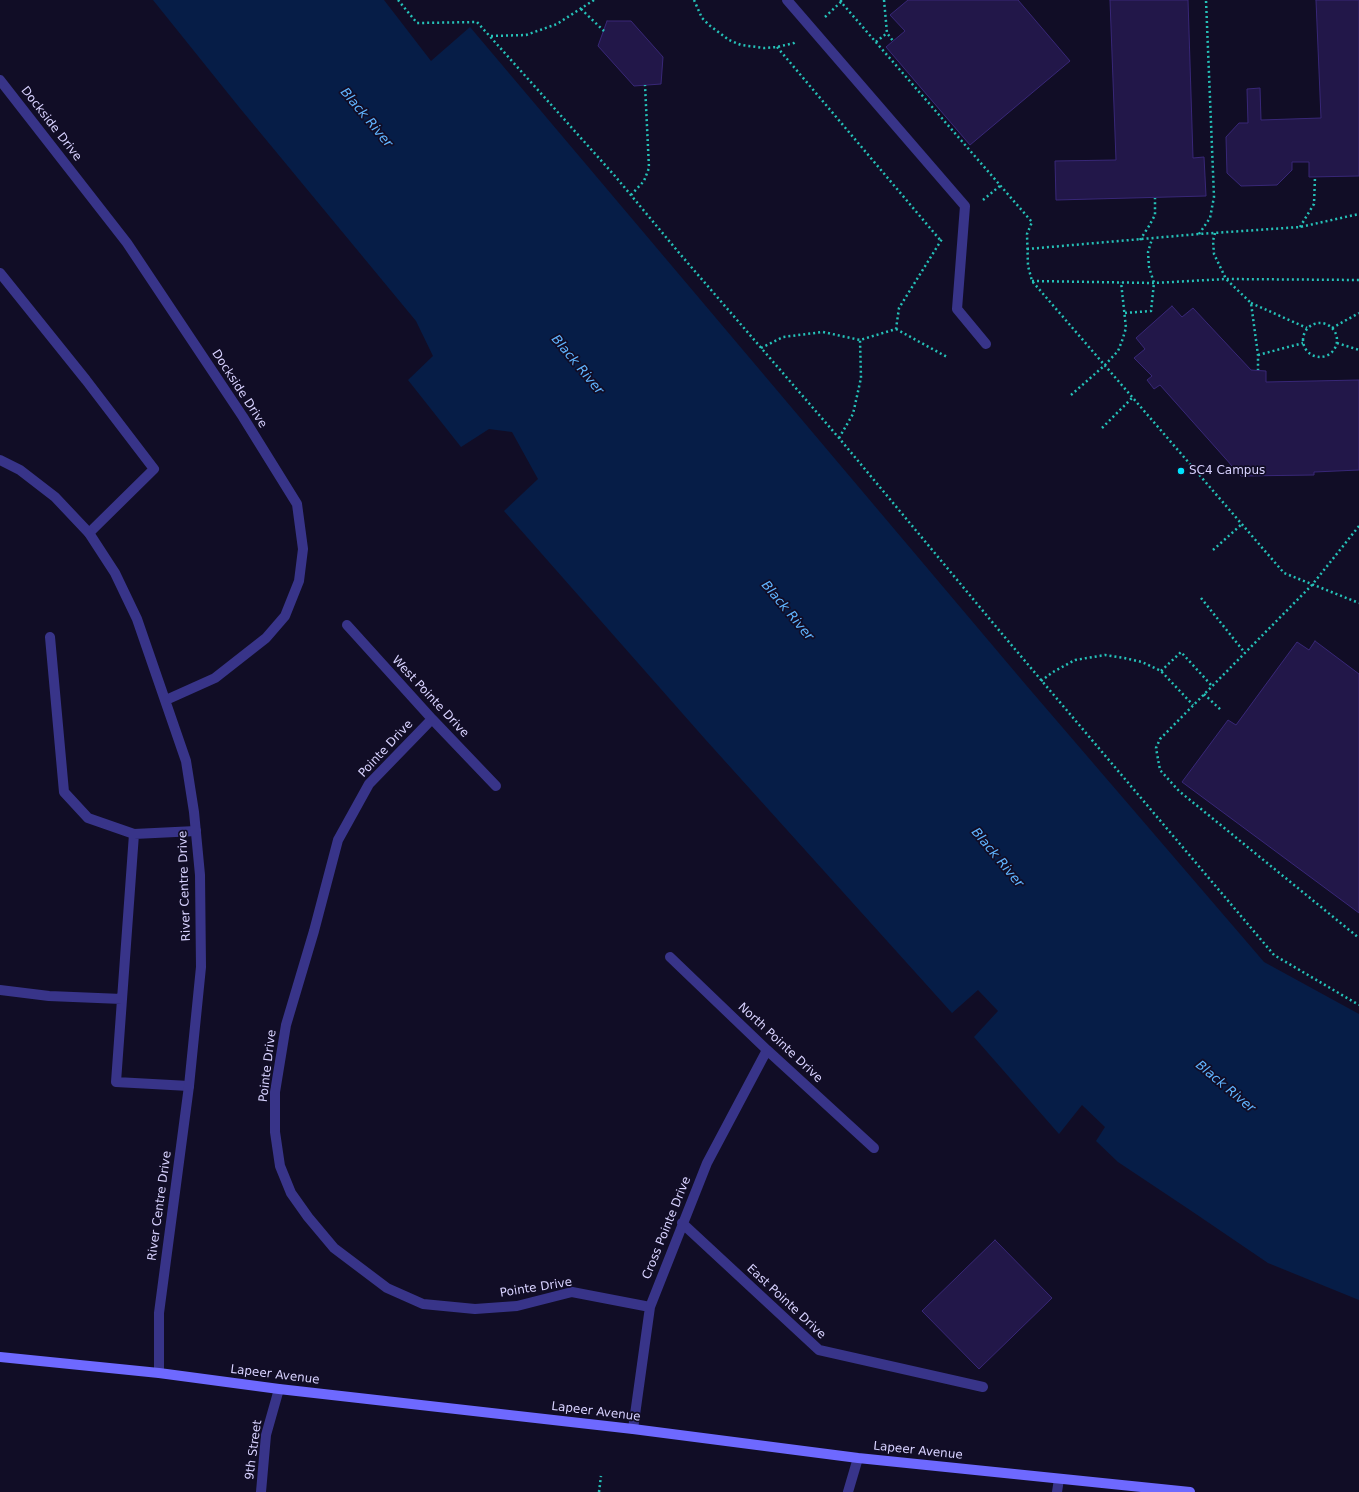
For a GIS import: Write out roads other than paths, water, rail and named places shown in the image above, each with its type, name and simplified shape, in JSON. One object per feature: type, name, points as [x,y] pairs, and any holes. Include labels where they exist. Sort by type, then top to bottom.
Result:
[{"type":"main road","name":"Lapeer Avenue","points":[[0,1357],[633,1429],[858,1458],[1059,1479],[1136,1489],[1190,1492]]},
{"type":"street","points":[[788,0],[964,206],[957,309],[986,344]]},
{"type":"street","name":"Dockside Drive","points":[[0,80],[127,243],[243,417],[297,504],[303,548],[299,580],[285,616],[266,638],[215,678],[166,700]]},
{"type":"street","points":[[0,273],[86,380],[154,469],[89,533]]},
{"type":"street","name":"River Centre Drive","points":[[0,460],[20,470],[55,497],[89,533],[115,573],[137,618],[186,761],[196,831],[200,875],[201,967],[190,1086],[159,1313],[159,1374]]},
{"type":"street","name":"West Pointe Drive","points":[[347,625],[432,719],[496,786]]},
{"type":"street","points":[[50,637],[64,792],[88,818],[134,834],[196,831]]},
{"type":"street","name":"Pointe Drive","points":[[432,719],[369,784],[338,840],[314,931],[286,1025],[276,1092],[276,1132],[280,1166],[291,1193],[308,1218],[334,1248],[387,1288],[423,1304],[475,1308],[517,1306],[572,1292],[650,1307]]},
{"type":"street","points":[[134,834],[116,1082],[190,1086]]},
{"type":"street","name":"North Pointe Drive","points":[[670,957],[767,1050],[874,1148]]},
{"type":"street","points":[[0,990],[49,996],[122,999]]},
{"type":"street","name":"Cross Pointe Drive","points":[[633,1429],[650,1307],[682,1223],[707,1164],[767,1050]]},
{"type":"street","name":"East Pointe Drive","points":[[682,1223],[819,1350],[983,1387]]},
{"type":"street","name":"9th Street","points":[[261,1492],[266,1435],[279,1389]]},
{"type":"street","points":[[848,1492],[858,1458]]},
{"type":"street","points":[[1057,1492],[1059,1479]]},
{"type":"water","name":"Black River","points":[[153,0],[384,0],[431,61],[470,27],[1026,685],[1264,962],[1359,1014],[1359,1300],[1268,1263],[1118,1162],[1096,1141],[1105,1127],[1082,1105],[1059,1134],[974,1037],[998,1011],[978,990],[952,1013],[705,739],[504,511],[538,479],[512,432],[489,429],[461,447],[408,380],[433,356],[416,321],[239,107]]},
{"type":"place","name":"SC4 Campus","points":[[1181,471]]}]
